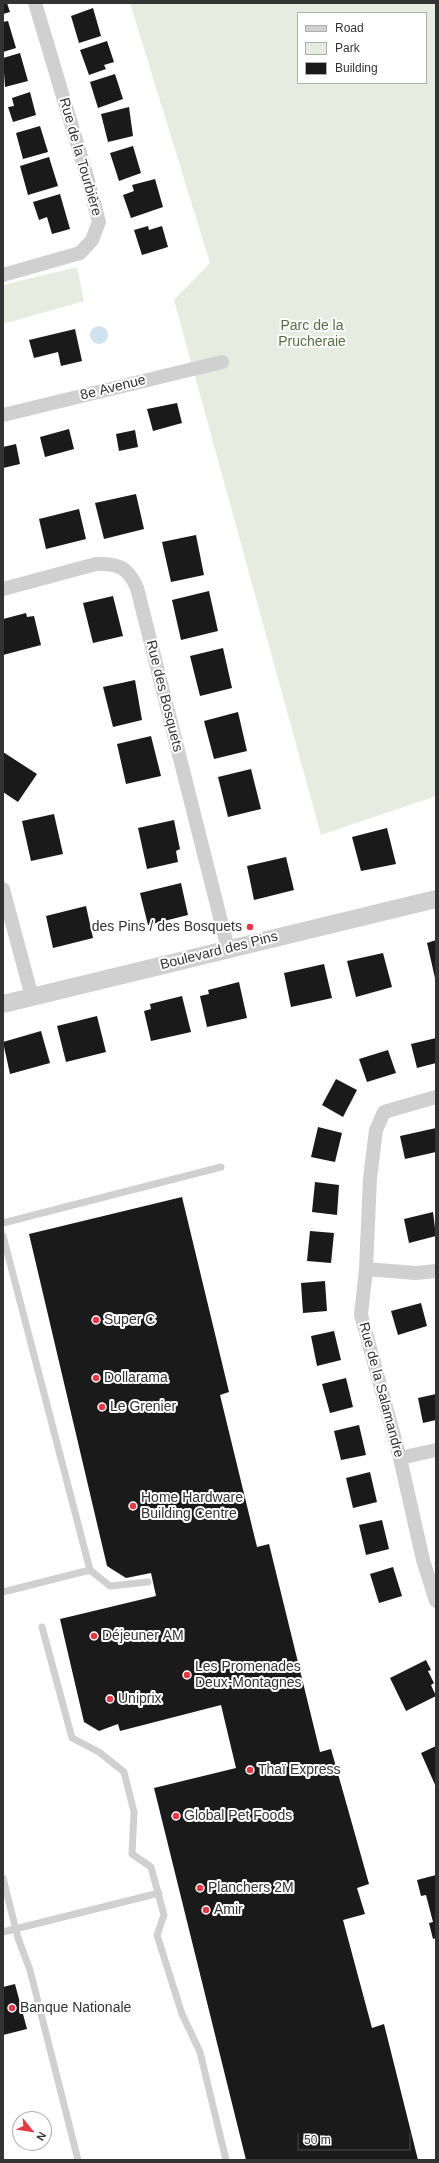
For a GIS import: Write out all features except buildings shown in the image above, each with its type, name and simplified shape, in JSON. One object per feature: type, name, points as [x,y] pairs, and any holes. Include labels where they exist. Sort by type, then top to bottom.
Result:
[{"type":"street","name":"Rue de la Tourbière","points":[[3,275],[80,253],[92,240],[99,222],[88,180],[35,3]]},
{"type":"street","name":"8e Avenue","points":[[3,415],[222,362]]},
{"type":"street","name":"Rue des Bosquets","points":[[3,589],[96,564],[110,564],[122,567],[132,576],[138,588],[228,949]]},
{"type":"street","points":[[3,889],[32,997]]},
{"type":"street","name":"Boulevard des Pins","points":[[3,1004],[436,899]]},
{"type":"street","name":"Rue de la Salamandre","points":[[436,1097],[384,1112],[376,1130],[370,1178],[366,1269],[360,1315],[400,1458],[423,1560],[436,1601]]},
{"type":"street","points":[[366,1269],[416,1273],[436,1271]]},
{"type":"street","points":[[400,1458],[436,1450]]},
{"type":"lane","points":[[3,1223],[221,1167]]},
{"type":"lane","points":[[3,1236],[90,1570],[110,1586],[148,1582]]},
{"type":"lane","points":[[3,1592],[90,1570]]},
{"type":"lane","points":[[42,1627],[72,1738],[99,1752],[124,1772],[134,1812],[132,1854],[151,1867],[159,1893],[164,1915],[157,1935],[182,2014],[200,2052],[226,2160]]},
{"type":"lane","points":[[3,1878],[16,1928],[30,1970],[78,2160]]},
{"type":"lane","points":[[3,1932],[159,1893]]},
{"type":"green space","name":"Parc de la Prucheraie","points":[[130,3],[436,3],[436,796],[321,835],[174,300],[210,263]]},
{"type":"green space","points":[[77,267],[84,301],[3,324],[3,285]]},
{"type":"water","points":[[95,326],[103,326],[108,331],[106,342],[103,344],[95,344],[90,339],[90,331]]},
{"type":"place","name":"des Pins / des Bosquets","points":[[250,927]]},
{"type":"place","name":"Super C","points":[[96,1320]]},
{"type":"place","name":"Dollarama","points":[[96,1378]]},
{"type":"place","name":"Le Grenier","points":[[102,1407]]},
{"type":"place","name":"Home Hardware Building Centre","points":[[133,1506]]},
{"type":"place","name":"Déjeuner AM","points":[[94,1636]]},
{"type":"place","name":"Les Promenades Deux-Montagnes","points":[[187,1675]]},
{"type":"place","name":"Uniprix","points":[[110,1699]]},
{"type":"place","name":"Thaï Express","points":[[250,1770]]},
{"type":"place","name":"Global Pet Foods","points":[[176,1816]]},
{"type":"place","name":"Planchers 2M","points":[[200,1888]]},
{"type":"place","name":"Amir","points":[[206,1910]]},
{"type":"place","name":"Banque Nationale","points":[[12,2008]]}]
